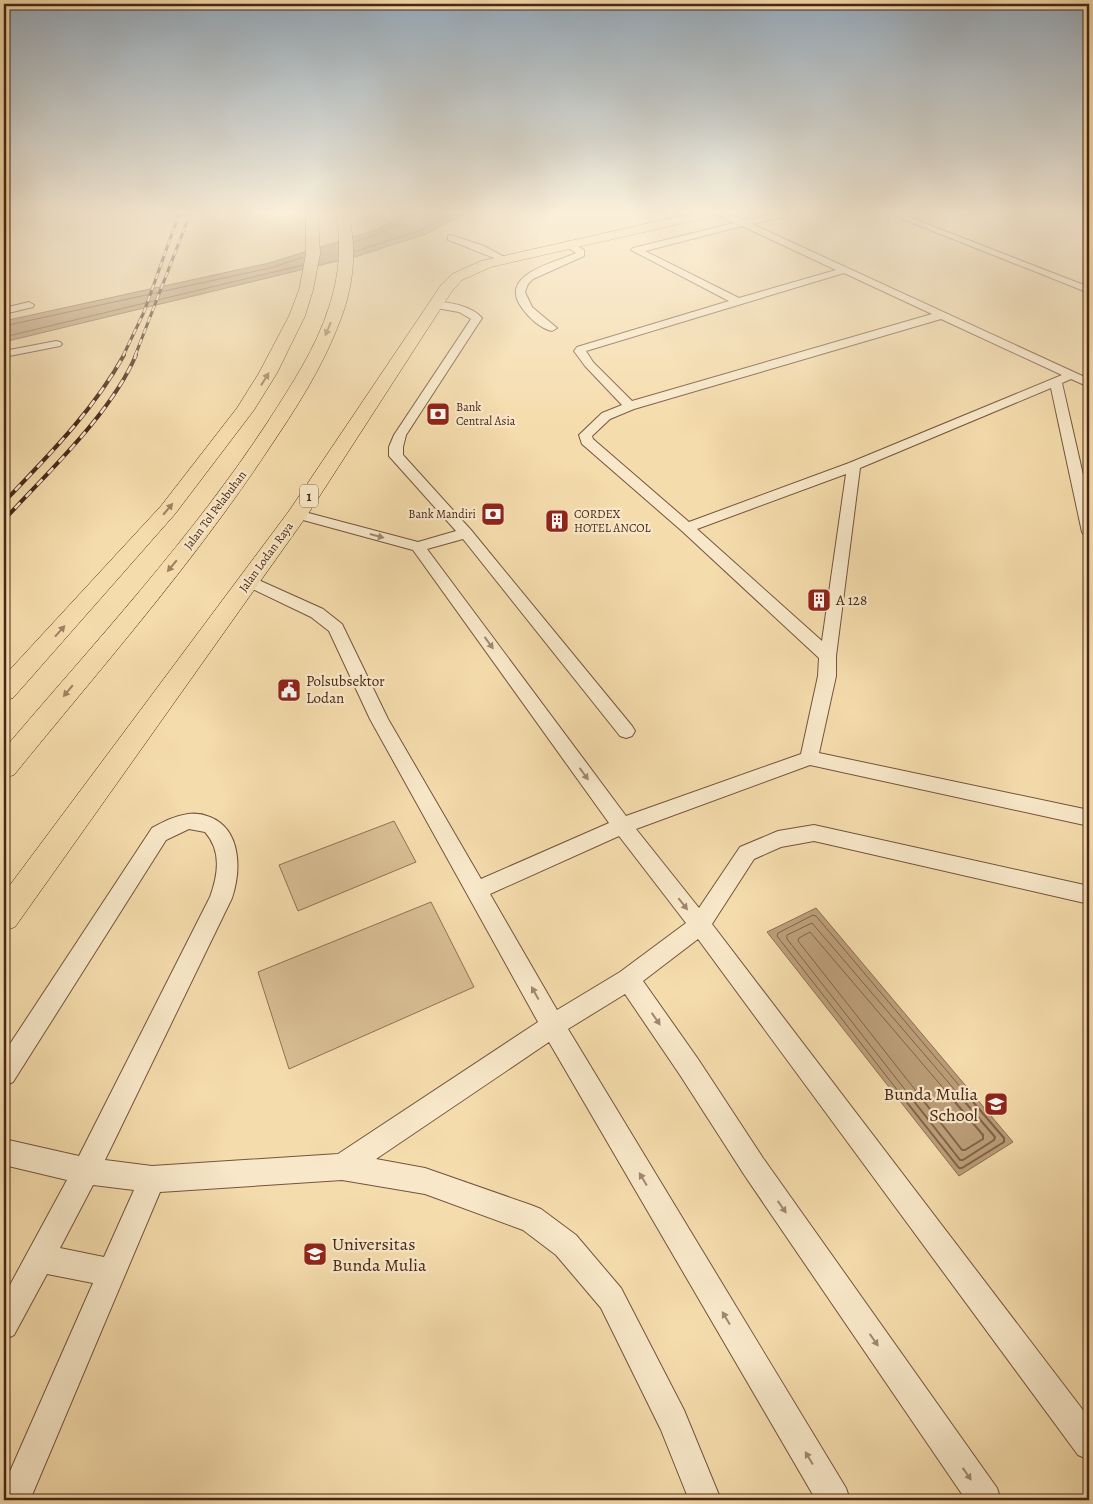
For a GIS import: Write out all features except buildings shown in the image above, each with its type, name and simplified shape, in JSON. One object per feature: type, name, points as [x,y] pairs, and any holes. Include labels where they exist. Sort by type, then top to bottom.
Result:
[{"type":"highway","points":[[4,692],[168,510],[244,410],[268,373],[297,316],[307,284]]},
{"type":"highway","name":"Jalan Tol Pelabuhan","points":[[4,768],[181,556],[234,486],[269,435],[318,352],[337,308],[343,284]]},
{"type":"highway","name":"Jalan Lodan Raya","points":[[4,917],[297,514],[450,284]]},
{"type":"lane","points":[[522,284],[519,293],[523,303],[552,328]]},
{"type":"lane","points":[[703,284],[738,302]]},
{"type":"lane","points":[[630,406],[589,364],[580,349],[798,284]]},
{"type":"lane","points":[[876,284],[1089,383]]},
{"type":"lane","points":[[1074,284],[1089,290]]},
{"type":"lane","points":[[4,311],[29,305]]},
{"type":"lane","points":[[435,306],[473,313],[477,318],[400,435],[396,447],[396,456],[466,533],[626,731]]},
{"type":"lane","points":[[828,656],[585,437],[586,433],[606,416],[630,406],[942,315]]},
{"type":"lane","points":[[4,354],[56,344]]},
{"type":"lane","points":[[687,528],[854,466],[1056,383],[1071,375]]},
{"type":"lane","points":[[1056,383],[1089,532]]},
{"type":"lane","points":[[809,758],[827,676],[828,656],[854,466]]},
{"type":"lane","points":[[297,514],[418,547],[466,533]]},
{"type":"lane","points":[[418,547],[622,826],[700,925],[1089,1444]]},
{"type":"lane","points":[[248,581],[317,613],[336,628],[379,719],[553,1026],[834,1500]]},
{"type":"lane","points":[[477,890],[622,826],[809,758],[1089,818]]},
{"type":"lane","points":[[4,1074],[159,834],[180,822],[194,821],[210,824],[219,833],[226,854],[227,879],[221,898],[86,1171],[4,1325]]},
{"type":"lane","points":[[342,1167],[553,1026],[628,979],[700,925],[747,854],[778,839],[814,833],[1089,895]]},
{"type":"lane","points":[[628,979],[689,1067],[754,1167],[985,1500]]},
{"type":"lane","points":[[4,1152],[86,1171],[152,1179],[342,1167],[425,1182],[531,1219],[566,1245],[611,1298],[673,1421],[705,1500]]},
{"type":"lane","points":[[14,1500],[152,1179]]},
{"type":"lane","points":[[40,1258],[111,1273]]},
{"type":"shaded area","points":[[394,821],[416,862],[298,911],[279,865]]},
{"type":"shaded area","points":[[431,902],[474,987],[289,1069],[258,972]]},
{"type":"water","points":[[172,284],[242,284],[4,342],[4,321]]},
{"type":"water","points":[[816,908],[1013,1142],[959,1176],[767,932]]},
{"type":"railway","points":[[123,356],[144,312],[154,284]]},
{"type":"railway","points":[[135,356],[163,284]]},
{"type":"railway","points":[[4,502],[84,414],[112,376],[124,355]]},
{"type":"railway","points":[[4,520],[95,421],[125,377],[136,355]]},
{"type":"place","name":"Bank Central Asia","points":[[438,414]]},
{"type":"place","name":"Bank Mandiri","points":[[493,514]]},
{"type":"place","name":"CORDEX HOTEL ANCOL","points":[[557,521]]},
{"type":"place","name":"A 128","points":[[819,600]]},
{"type":"place","name":"Polsubsektor Lodan","points":[[289,690]]},
{"type":"place","name":"Bunda Mulia School","points":[[996,1104]]},
{"type":"place","name":"Universitas Bunda Mulia","points":[[315,1254]]}]
